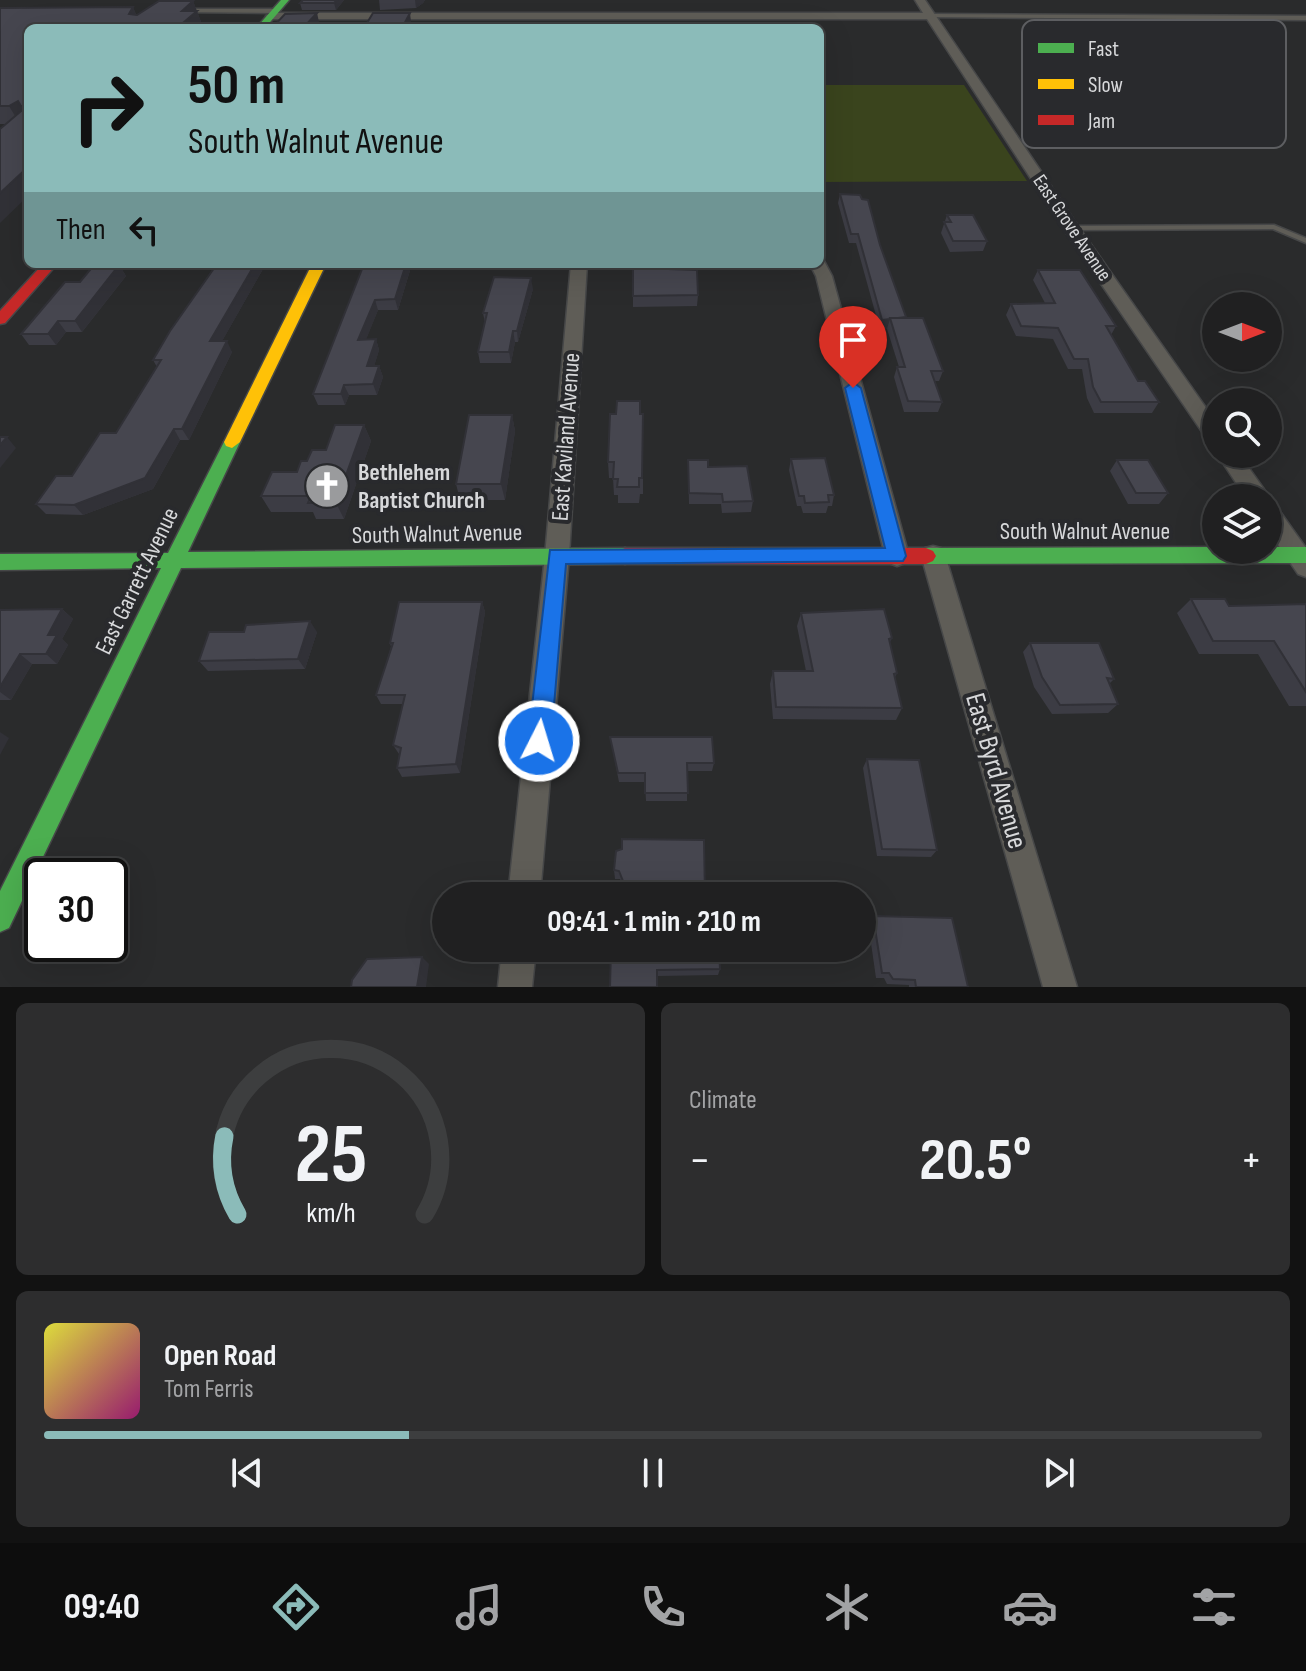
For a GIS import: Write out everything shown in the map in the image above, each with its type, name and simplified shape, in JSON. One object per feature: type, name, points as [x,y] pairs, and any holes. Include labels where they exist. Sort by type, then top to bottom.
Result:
[{"type":"street","points":[[437,24],[449,0]]},
{"type":"street","points":[[605,22],[608,0]]},
{"type":"street","points":[[765,0],[773,24]]},
{"type":"street","name":"East Grove Avenue","points":[[920,0],[1071,228],[1202,417]]},
{"type":"street","points":[[273,14],[605,22],[770,16],[931,16]]},
{"type":"street","points":[[0,320],[46,268]]},
{"type":"street","name":"East Garrett Avenue","points":[[0,919],[317,268]]},
{"type":"street","name":"East Kaviland Avenue","points":[[525,882],[557,556],[579,268]]},
{"type":"street","points":[[820,268],[897,556]]},
{"type":"street","points":[[1282,531],[1303,559]]},
{"type":"street","name":"South Walnut Avenue","points":[[0,562],[933,555],[1303,559]]},
{"type":"street","name":"East Byrd Avenue","points":[[933,555],[1060,987]]},
{"type":"street","points":[[515,987],[518,962]]},
{"type":"lane","points":[[176,11],[273,14]]},
{"type":"lane","points":[[931,16],[1306,18]]},
{"type":"lane","points":[[1071,228],[1274,227],[1306,241]]},
{"type":"green space","points":[[824,85],[964,85],[1027,181],[824,182]]},
{"type":"building","points":[[303,0],[337,0],[334,3],[300,3]]},
{"type":"building","points":[[159,1],[193,1],[182,11],[197,11],[182,24],[24,24],[24,106],[18,101],[9,106],[0,106],[0,8],[133,7],[129,14],[137,15]]},
{"type":"building","points":[[317,13],[307,24],[276,24],[285,14]]},
{"type":"building","points":[[373,13],[410,13],[404,24],[366,24]]},
{"type":"building","points":[[24,109],[24,171],[0,193],[0,129]]},
{"type":"building","points":[[840,194],[860,195],[868,200],[880,245],[906,317],[882,320],[858,234],[851,234]]},
{"type":"building","points":[[947,215],[973,215],[987,241],[953,241],[944,222],[951,222]]},
{"type":"building","points":[[92,268],[117,268],[75,321],[58,321],[48,334],[21,334],[65,282],[80,282]]},
{"type":"building","points":[[214,268],[253,268],[210,341],[227,341],[182,429],[174,429],[145,478],[74,505],[36,504],[56,476],[72,476],[100,433],[116,433],[161,360],[153,360]]},
{"type":"building","points":[[362,268],[405,268],[395,299],[375,300],[358,340],[376,339],[367,366],[379,366],[373,384],[344,385],[341,394],[313,394]]},
{"type":"building","points":[[633,268],[697,270],[698,295],[633,296]]},
{"type":"building","points":[[1038,270],[1080,270],[1116,326],[1106,326],[1138,381],[1145,381],[1159,402],[1101,402],[1093,387],[1088,359],[1074,359],[1058,328],[1021,326],[1011,304],[1055,303]]},
{"type":"building","points":[[494,277],[531,278],[509,352],[478,352],[487,313],[483,313]]},
{"type":"building","points":[[890,318],[923,318],[943,371],[931,371],[942,402],[908,401],[897,367],[905,367]]},
{"type":"building","points":[[617,401],[640,401],[640,414],[643,414],[642,478],[639,478],[639,487],[617,487],[618,479],[613,479],[614,462],[608,462],[610,414],[616,414]]},
{"type":"building","points":[[469,415],[512,415],[501,484],[456,484]]},
{"type":"building","points":[[335,425],[364,425],[336,503],[308,503],[311,496],[261,496],[272,472],[297,472],[301,461],[307,461],[312,450],[326,450]]},
{"type":"building","points":[[825,458],[834,495],[828,495],[829,502],[805,503],[804,496],[799,496],[791,459]]},
{"type":"building","points":[[688,460],[708,460],[708,467],[747,466],[753,501],[723,502],[722,494],[689,493]]},
{"type":"building","points":[[1117,460],[1148,460],[1168,493],[1136,493]]},
{"type":"building","points":[[1191,599],[1225,599],[1229,606],[1306,604],[1306,692],[1274,641],[1213,641]]},
{"type":"building","points":[[399,602],[482,602],[456,764],[397,768],[401,748],[393,745],[405,695],[376,695],[393,643],[390,643]]},
{"type":"building","points":[[62,609],[48,635],[57,635],[46,654],[20,654],[0,687],[0,610]]},
{"type":"building","points":[[884,609],[892,638],[889,639],[897,673],[894,674],[902,708],[776,707],[773,671],[813,671],[801,613]]},
{"type":"building","points":[[310,621],[298,659],[199,661],[209,632],[244,632],[246,625]]},
{"type":"building","points":[[1030,643],[1099,643],[1114,679],[1107,678],[1118,704],[1060,705],[1042,677]]},
{"type":"building","points":[[610,737],[712,737],[714,763],[687,763],[688,793],[645,793],[645,773],[618,773]]},
{"type":"building","points":[[867,759],[919,760],[937,850],[882,849]]},
{"type":"building","points":[[622,839],[704,840],[705,882],[623,882],[619,871],[614,870],[616,851],[622,849]]},
{"type":"building","points":[[876,916],[952,918],[968,987],[916,987],[915,980],[893,979],[889,973],[882,973]]},
{"type":"building","points":[[422,957],[417,987],[351,987],[352,980],[367,959]]},
{"type":"building","points":[[611,962],[720,962],[720,969],[657,970],[657,987],[610,987]]},
{"type":"traffic: fast","points":[[264,24],[285,0]]},
{"type":"traffic: fast","points":[[0,919],[232,442]]},
{"type":"traffic: fast","points":[[926,556],[1306,555]]},
{"type":"traffic: fast","points":[[0,562],[625,556]]},
{"type":"traffic: slow","points":[[232,442],[317,268]]},
{"type":"traffic: jam","points":[[0,320],[46,268]]},
{"type":"traffic: jam","points":[[625,556],[926,556]]},
{"type":"place","name":"Bethlehem Baptist Church","points":[[327,486]]},
{"type":"route","points":[[539,741],[557,556],[897,556],[853,388]]}]
